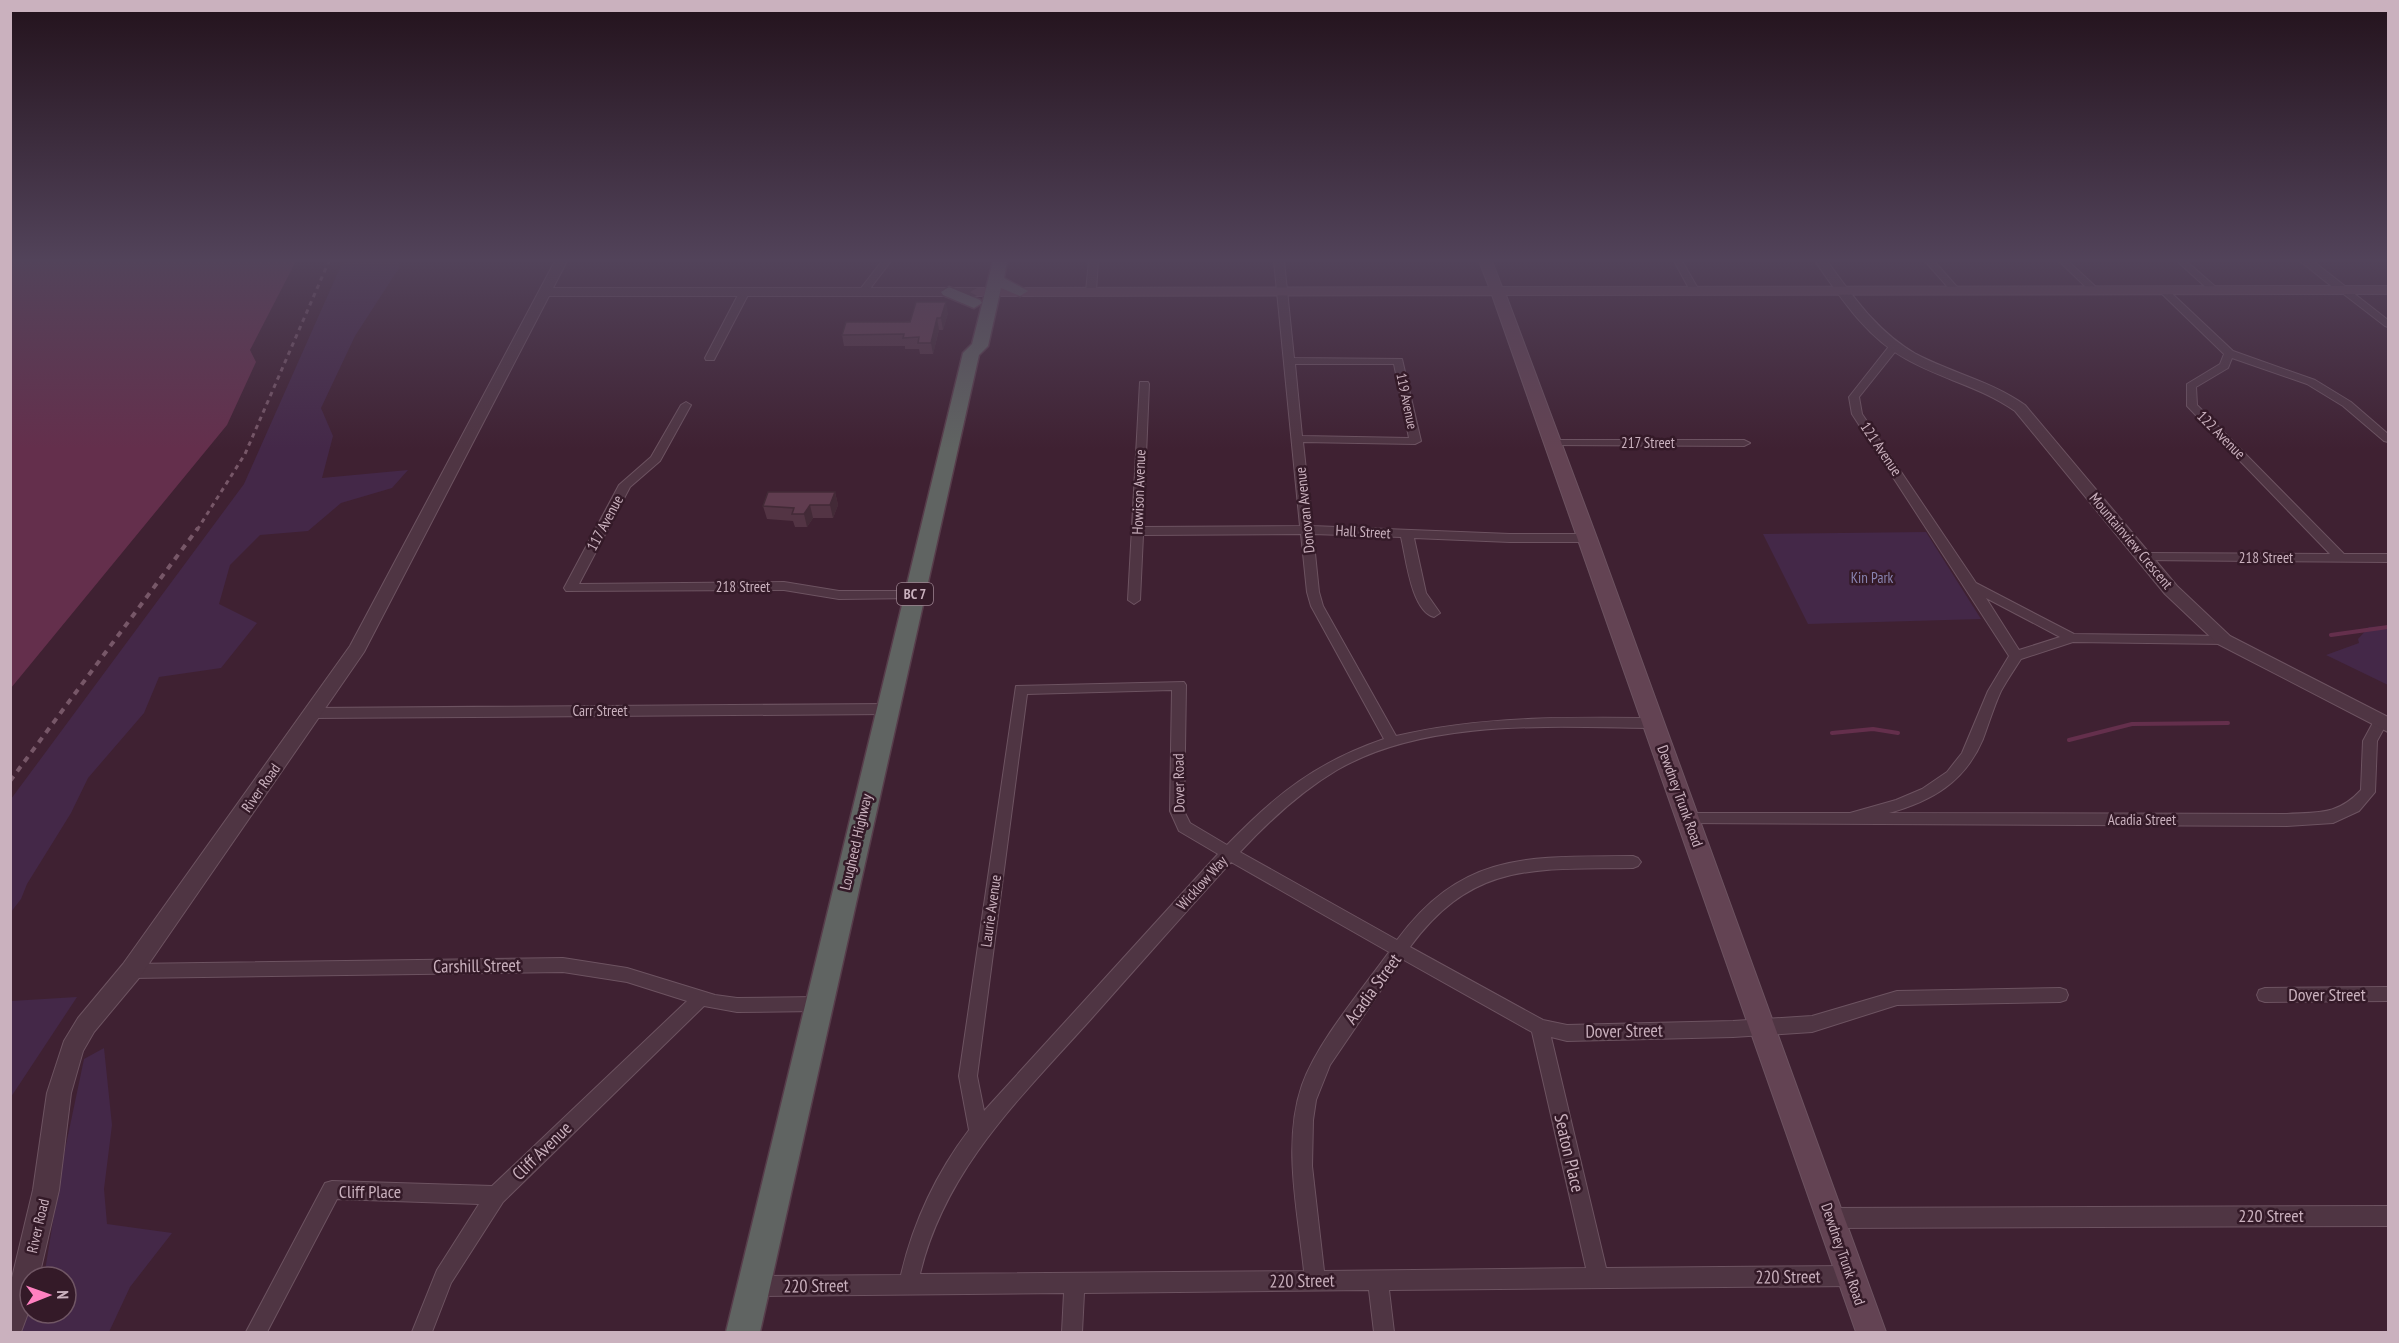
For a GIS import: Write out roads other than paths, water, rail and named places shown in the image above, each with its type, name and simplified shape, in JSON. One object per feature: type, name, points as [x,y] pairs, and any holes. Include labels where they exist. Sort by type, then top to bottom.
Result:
[{"type":"highway","name":"Lougheed Highway","points":[[743,1332],[971,352],[980,346],[982,324]]},
{"type":"main road","name":"Dewdney Trunk Road","points":[[1510,324],[1689,819],[1870,1332]]},
{"type":"street","name":"River Road","points":[[10,1326],[23,1290],[46,1190],[66,1062],[82,1030],[131,971],[371,626],[528,324]]},
{"type":"street","points":[[710,358],[728,324]]},
{"type":"street","name":"Donovan Avenue","points":[[1286,324],[1317,606],[1392,741]]},
{"type":"street","points":[[1869,324],[1894,347]]},
{"type":"street","points":[[2198,324],[2229,353],[2311,382],[2347,404],[2388,439]]},
{"type":"street","name":"Mountainview Crescent","points":[[1894,347],[1926,364],[1995,391],[2020,408],[2177,596],[2224,640],[2385,723]]},
{"type":"street","name":"121 Avenue","points":[[1894,347],[1854,397],[1857,414],[2016,656]]},
{"type":"street","name":"122 Avenue","points":[[2229,353],[2224,366],[2190,386],[2192,406],[2341,558]]},
{"type":"street","name":"119 Avenue","points":[[1289,361],[1398,361],[1415,441],[1297,439]]},
{"type":"street","name":"Howison Avenue","points":[[1134,600],[1144,384]]},
{"type":"street","name":"117 Avenue","points":[[570,588],[625,485],[656,459],[686,405]]},
{"type":"street","name":"217 Street","points":[[1553,443],[1744,443]]},
{"type":"street","name":"Hall Street","points":[[1138,531],[1307,530],[1407,535],[1588,538]]},
{"type":"street","points":[[1407,535],[1420,594],[1434,613]]},
{"type":"street","name":"218 Street","points":[[2144,557],[2388,558]]},
{"type":"street","name":"218 Street","points":[[570,588],[784,586],[839,595],[914,595]]},
{"type":"street","name":"121 Avenue","points":[[1972,586],[2072,639]]},
{"type":"street","points":[[2016,656],[2072,639],[2224,640]]},
{"type":"street","name":"Acadia Street","points":[[1833,821],[1896,807],[1944,783],[1962,764],[1974,741],[1992,695],[2016,656]]},
{"type":"street","name":"Laurie Avenue","points":[[979,1132],[968,1076],[1022,689],[1179,686]]},
{"type":"street","name":"Dover Road","points":[[1179,686],[1179,819],[1184,827],[1229,852]]},
{"type":"street","name":"Carr Street","points":[[312,713],[888,709]]},
{"type":"street","name":"Wicklow Way","points":[[908,1285],[923,1231],[936,1197],[979,1132],[1229,852],[1300,784],[1338,762],[1392,741],[1431,732],[1484,725],[1654,723]]},
{"type":"street","name":"Acadia Street","points":[[1689,819],[2287,820],[2332,817],[2354,807],[2368,792],[2370,741],[2385,723]]},
{"type":"street","name":"Dover Street","points":[[1229,852],[1540,1027],[1568,1033],[1763,1028],[1812,1024],[1897,998],[2060,995]]},
{"type":"street","name":"Acadia Street","points":[[1315,1281],[1304,1157],[1306,1100],[1323,1059],[1401,950],[1437,905],[1455,890],[1488,874],[1522,865],[1633,862]]},
{"type":"street","name":"Carshill Street","points":[[131,971],[563,965],[627,975],[701,998],[737,1005],[818,1004]]},
{"type":"street","name":"Dover Street","points":[[2265,995],[2388,994]]},
{"type":"street","name":"Cliff Avenue","points":[[422,1332],[444,1277],[496,1195],[701,998]]},
{"type":"street","name":"Seaton Place","points":[[1540,1027],[1598,1278]]},
{"type":"street","name":"Cliff Place","points":[[256,1332],[332,1190],[496,1195]]},
{"type":"street","name":"220 Street","points":[[1830,1218],[2388,1216]]},
{"type":"street","name":"220 Street","points":[[754,1286],[1851,1276]]},
{"type":"street","points":[[1378,1280],[1384,1332]]},
{"type":"street","points":[[1072,1332],[1075,1283]]},
{"type":"waterway","points":[[2331,635],[2388,627]]},
{"type":"waterway","points":[[2069,740],[2132,724],[2228,723]]},
{"type":"waterway","points":[[1832,733],[1873,729],[1898,733]]},
{"type":"railway","points":[[197,530],[245,454],[302,324]]},
{"type":"railway","points":[[10,781],[198,528]]},
{"type":"park label","name":"Kin Park","points":[[1872,578]]}]
